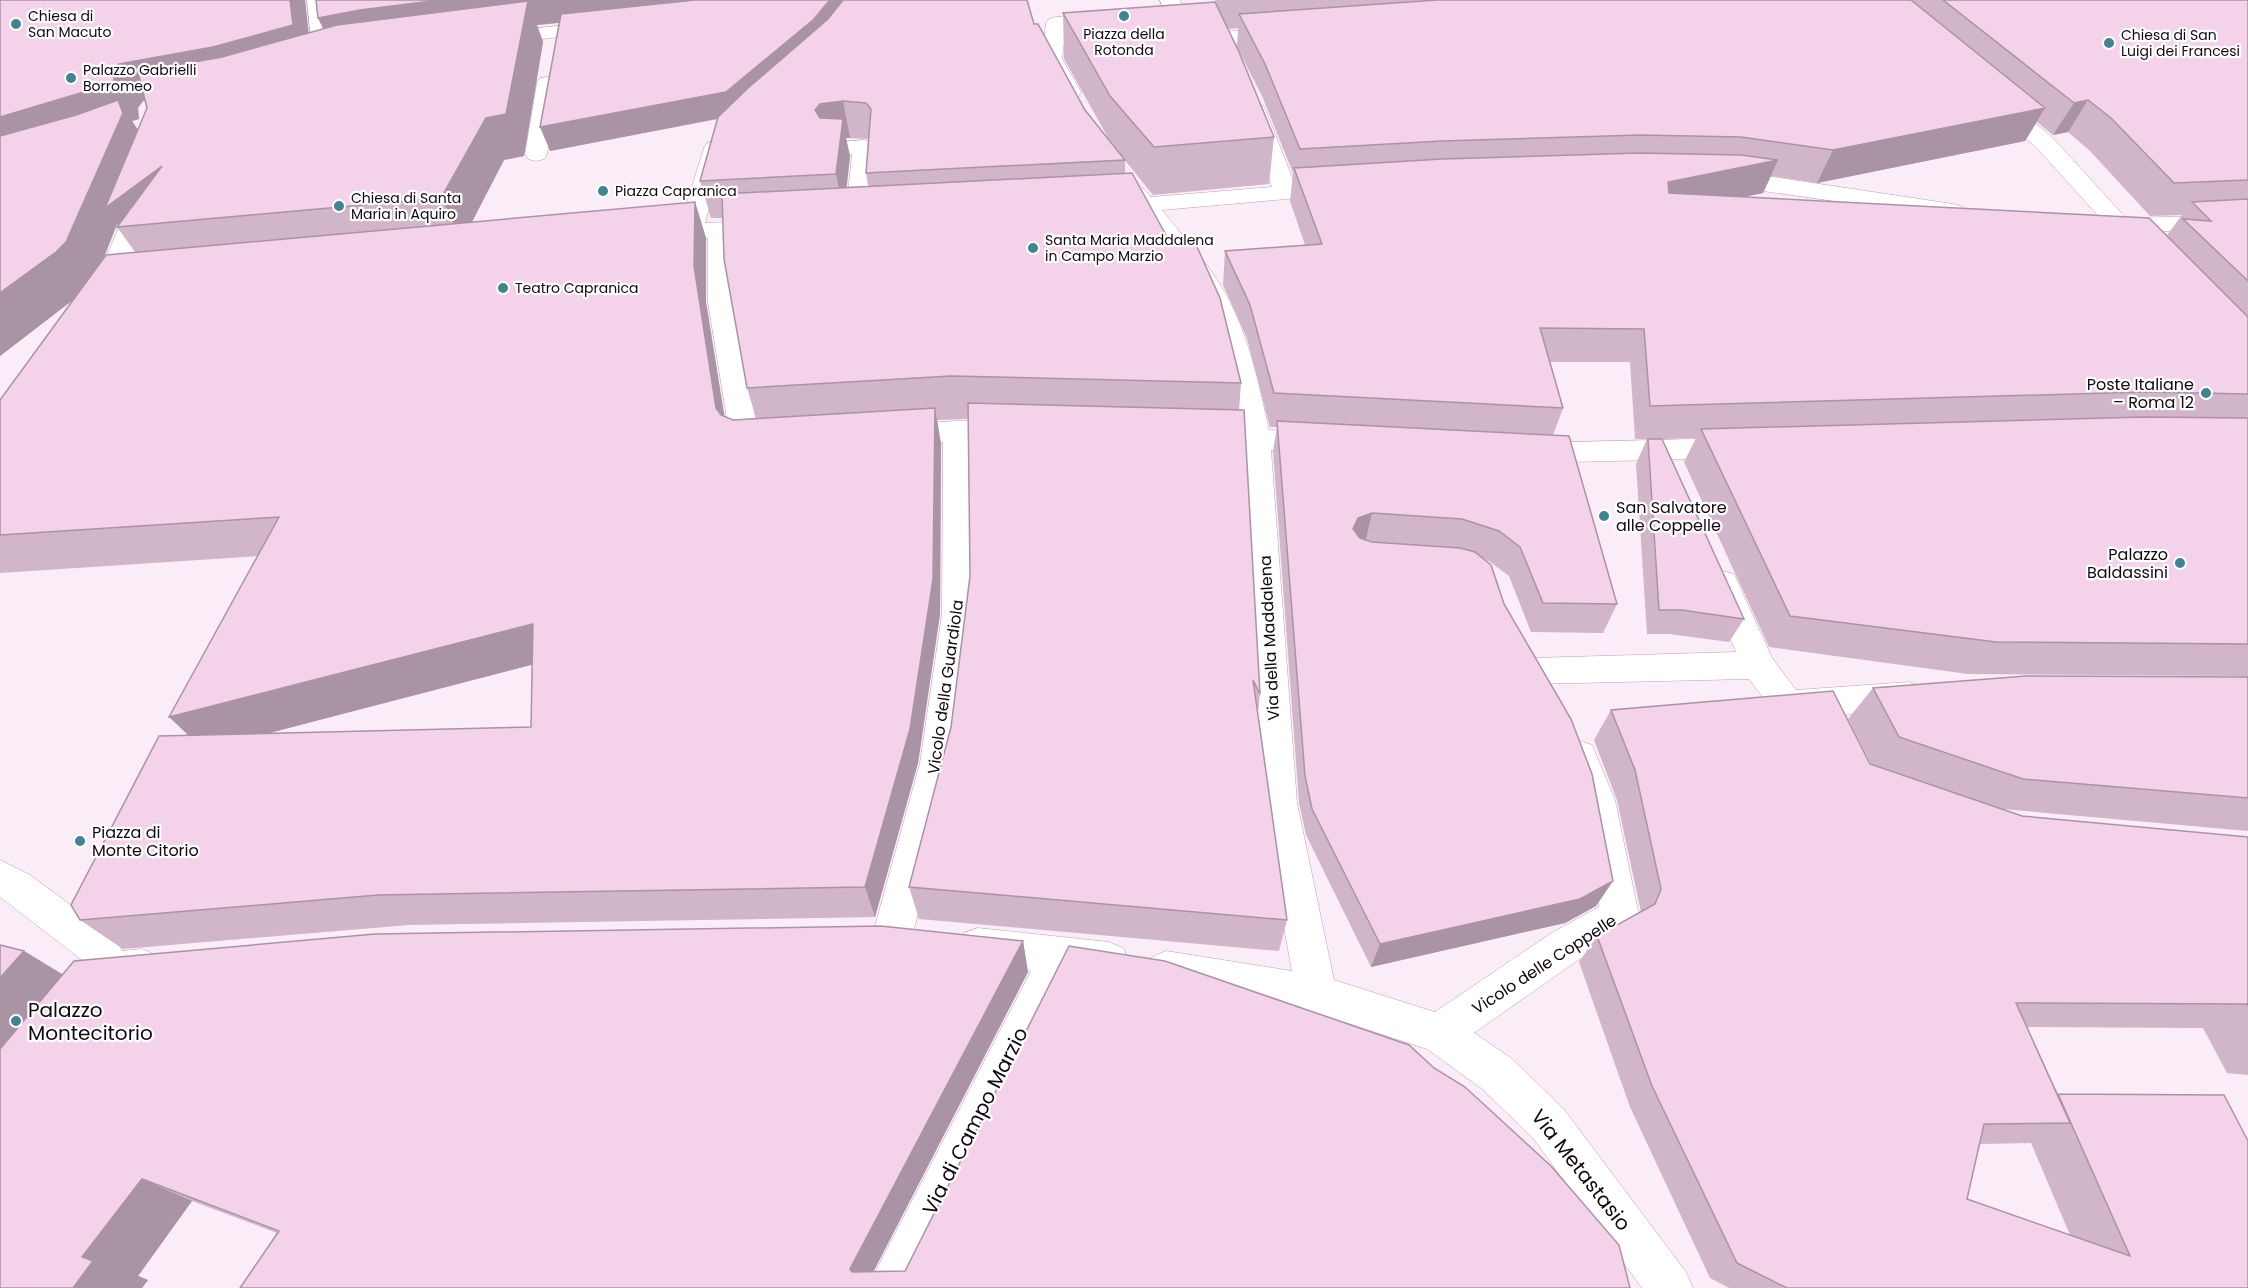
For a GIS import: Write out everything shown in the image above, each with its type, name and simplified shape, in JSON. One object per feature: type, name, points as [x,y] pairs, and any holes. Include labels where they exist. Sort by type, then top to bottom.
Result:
[{"type":"street","points":[[303,74],[335,64],[317,0]]},
{"type":"street","points":[[1050,0],[1056,23],[1052,59],[1078,107]]},
{"type":"street","points":[[1150,17],[1172,8],[1182,39],[1225,47],[1297,34]]},
{"type":"street","points":[[1056,23],[1127,18]]},
{"type":"street","points":[[478,41],[616,25]]},
{"type":"street","points":[[536,154],[558,31]]},
{"type":"street","points":[[1980,89],[2044,142],[2123,227],[2145,257]]},
{"type":"street","points":[[1249,97],[1286,192]]},
{"type":"street","points":[[729,133],[716,145],[706,230],[721,302],[745,444],[792,441]]},
{"type":"street","points":[[836,148],[864,147],[857,222]]},
{"type":"street","name":"Via della Maddalena","points":[[1119,172],[1136,204],[1209,287],[1241,366],[1256,438],[1279,803],[1317,994]]},
{"type":"street","points":[[1704,179],[1773,184],[1861,199],[1976,214]]},
{"type":"street","points":[[87,308],[121,283],[149,180]]},
{"type":"street","points":[[1079,210],[1355,188]]},
{"type":"street","points":[[2091,224],[2123,227],[2248,222]]},
{"type":"street","points":[[632,235],[788,226]]},
{"type":"street","points":[[874,436],[957,431],[1041,433]]},
{"type":"street","name":"Vicolo della Guardiola","points":[[906,939],[938,763],[958,614],[957,431]]},
{"type":"street","points":[[1173,436],[1348,444]]},
{"type":"street","points":[[1508,452],[1554,453],[1768,447]]},
{"type":"street","points":[[1662,450],[1676,480]]},
{"type":"street","points":[[1709,552],[1755,655],[1788,705],[1822,713],[1935,693]]},
{"type":"street","points":[[1517,641],[1551,701]]},
{"type":"street","points":[[1533,671],[1755,655]]},
{"type":"street","name":"Vicolo delle Coppelle","points":[[1439,1033],[1566,945],[1620,916],[1597,800],[1572,736]]},
{"type":"street","points":[[0,877],[17,887],[101,973],[172,966]]},
{"type":"street","name":"Via Metastasio","points":[[906,939],[1060,954],[1317,994],[1439,1033],[1496,1073],[1548,1123],[1670,1288]]},
{"type":"street","name":"Via di Campo Marzio","points":[[890,1288],[1060,954]]},
{"type":"building","points":[[0,0],[290,0],[293,25],[213,47],[119,64],[114,71],[114,83],[0,117]]},
{"type":"building","points":[[316,0],[440,0],[318,18]]},
{"type":"building","points":[[695,0],[830,0],[813,20],[726,92],[540,127],[561,14]]},
{"type":"building","points":[[843,0],[1027,0],[1034,24],[1038,24],[1085,110],[1125,160],[866,173],[871,109],[866,103],[843,101],[820,104],[815,110],[820,118],[843,119],[836,174],[700,181],[718,117],[828,19]]},
{"type":"building","points":[[1437,0],[1911,0],[2045,108],[1833,150],[1741,137],[1640,135],[1442,141],[1300,149],[1265,64],[1239,14]]},
{"type":"building","points":[[1943,0],[2248,0],[2248,180],[2174,183],[2111,118],[2088,100],[2074,103]]},
{"type":"building","points":[[528,1],[506,114],[486,118],[441,198],[117,227],[162,166],[105,208],[147,108],[138,72],[222,57],[337,25]]},
{"type":"building","points":[[1215,2],[1239,52],[1274,137],[1154,147],[1110,96],[1063,13]]},
{"type":"building","points":[[118,100],[123,113],[66,242],[0,293],[0,136],[76,115]]},
{"type":"building","points":[[1640,153],[1741,155],[1778,160],[1668,182],[1669,193],[2149,218],[2248,317],[2248,394],[2143,392],[1650,406],[1644,329],[1540,328],[1563,408],[1274,393],[1250,305],[1225,251],[1322,244],[1294,168],[1442,159]]},
{"type":"building","points":[[1132,173],[1172,246],[1195,244],[1198,249],[1220,298],[1241,383],[951,376],[747,388],[724,259],[722,194]]},
{"type":"building","points":[[2248,199],[2248,281],[2183,219],[2211,221],[2192,202]]},
{"type":"building","points":[[695,202],[694,266],[716,408],[721,415],[733,420],[935,408],[933,579],[910,729],[865,887],[378,895],[80,920],[71,905],[159,736],[531,727],[533,624],[169,717],[279,517],[0,535],[0,400],[106,255]]},
{"type":"building","points":[[968,403],[1244,410],[1260,694],[1253,680],[1287,920],[909,887],[951,727],[970,576]]},
{"type":"building","points":[[2143,417],[2248,418],[2248,644],[1996,642],[1790,616],[1701,429]]},
{"type":"building","points":[[1277,421],[1569,436],[1617,604],[1543,603],[1520,547],[1499,531],[1462,519],[1372,513],[1358,518],[1353,529],[1360,538],[1372,542],[1460,548],[1475,552],[1491,565],[1504,604],[1571,719],[1592,774],[1613,881],[1580,899],[1380,944],[1312,809],[1305,776]]},
{"type":"building","points":[[1648,439],[1662,439],[1744,619],[1682,610],[1659,610]]},
{"type":"building","points":[[2026,676],[2248,677],[2248,798],[2023,779],[1899,737],[1873,688]]},
{"type":"building","points":[[1833,691],[1870,764],[2022,816],[2248,837],[2248,1006],[2247,1004],[2016,1003],[2070,1123],[1984,1124],[1967,1199],[2130,1256],[2058,1094],[2224,1095],[2248,1141],[2248,1288],[1787,1288],[1737,1263],[1652,1086],[1597,936],[1655,904],[1661,889],[1635,770],[1611,710]]},
{"type":"building","points":[[881,926],[1023,941],[850,1269],[852,1272],[905,1271],[1069,946],[1165,961],[1409,1045],[1434,1068],[1465,1087],[1551,1166],[1619,1245],[1630,1288],[240,1288],[279,1231],[142,1179],[82,1257],[93,1261],[73,1288],[0,1288],[0,1049],[74,961],[375,934]]},
{"type":"building","points":[[0,945],[24,951],[0,978]]},
{"type":"place","name":"Piazza della Rotonda","points":[[1124,16]]},
{"type":"place","name":"Chiesa di San Macuto","points":[[16,24]]},
{"type":"place","name":"Chiesa di San Luigi dei Francesi","points":[[2109,43]]},
{"type":"place","name":"Palazzo Gabrielli Borromeo","points":[[71,78]]},
{"type":"place","name":"Piazza Capranica","points":[[603,191]]},
{"type":"place","name":"Chiesa di Santa Maria in Aquiro","points":[[339,206]]},
{"type":"place","name":"Santa Maria Maddalena in Campo Marzio","points":[[1033,248]]},
{"type":"place","name":"Teatro Capranica","points":[[503,288]]},
{"type":"place","name":"Poste Italiane – Roma 12","points":[[2206,393]]},
{"type":"place","name":"San Salvatore alle Coppelle","points":[[1604,516]]},
{"type":"place","name":"Palazzo Baldassini","points":[[2180,563]]},
{"type":"place","name":"Piazza di Monte Citorio","points":[[80,841]]},
{"type":"place","name":"Palazzo Montecitorio","points":[[16,1021]]}]
